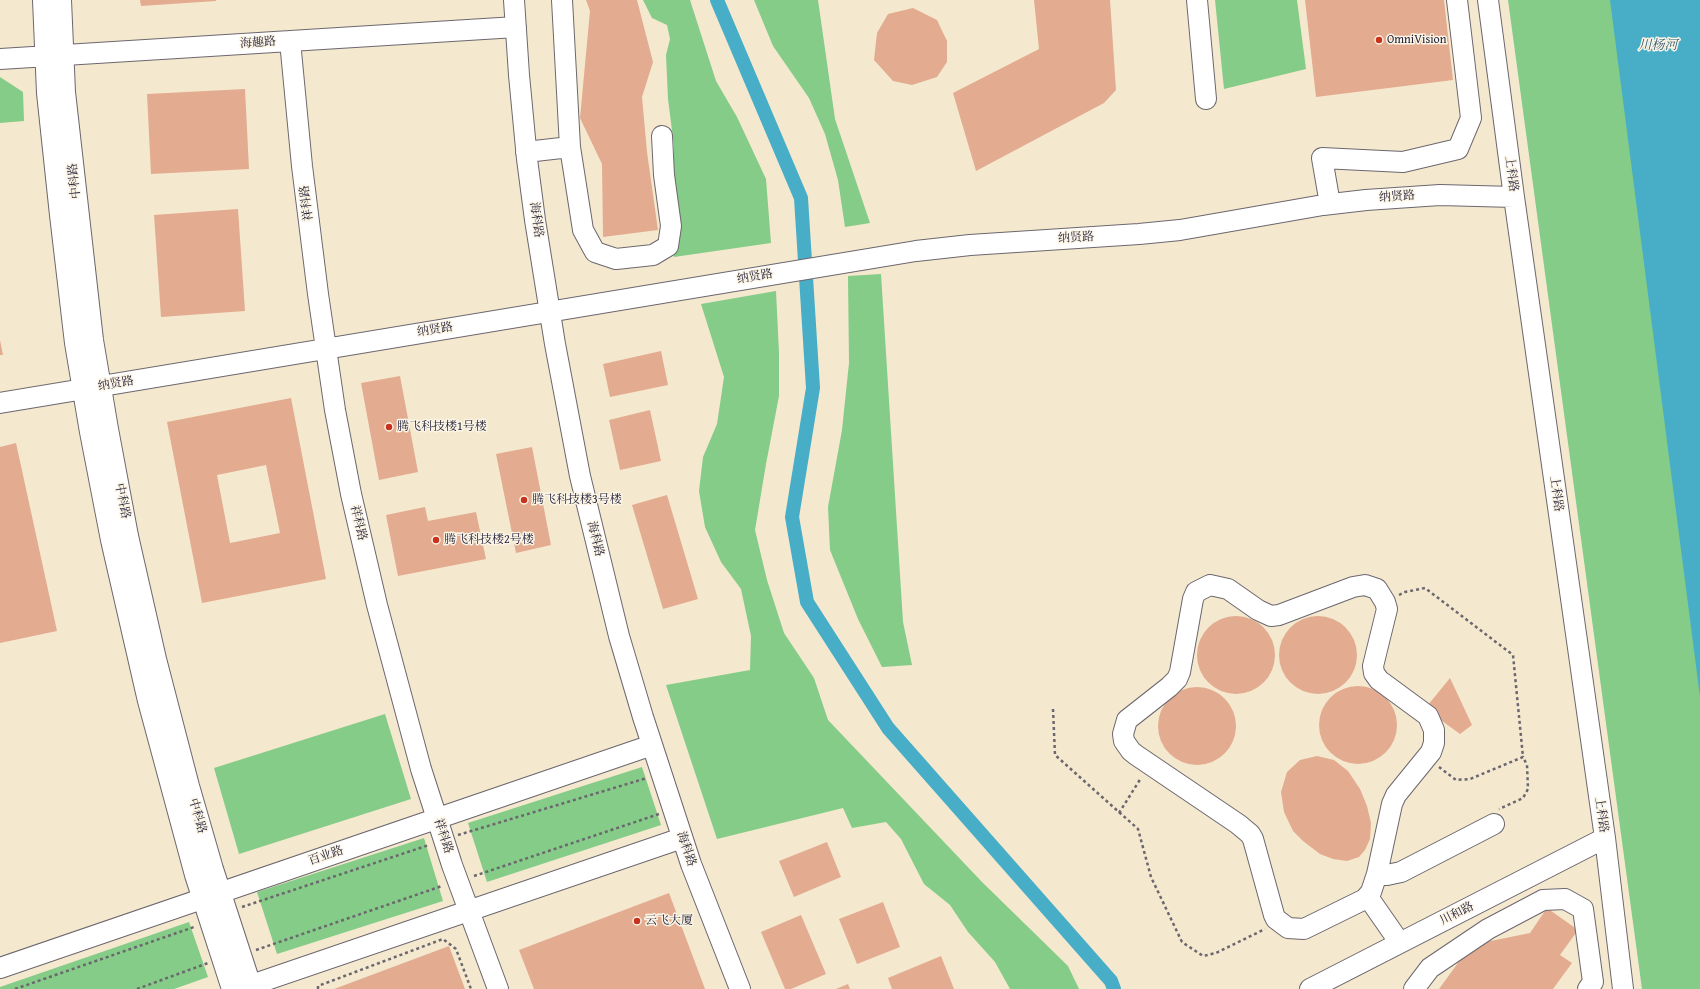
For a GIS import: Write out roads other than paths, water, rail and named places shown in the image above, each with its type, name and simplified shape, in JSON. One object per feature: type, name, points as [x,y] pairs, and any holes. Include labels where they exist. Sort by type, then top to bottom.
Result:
[{"type":"street","name":"中科路","points":[[43,0],[54,56]]},
{"type":"street","name":"中科路","points":[[61,0],[54,56],[47,93],[75,343],[92,388],[110,540],[171,791],[212,896],[231,957],[243,988]]},
{"type":"street","name":"海科路","points":[[514,0],[526,152],[550,311],[580,476],[619,636],[661,774],[682,838],[740,989]]},
{"type":"street","points":[[562,0],[570,147],[583,230],[595,252],[616,259],[653,255],[668,246],[671,226],[664,175],[662,136]]},
{"type":"street","points":[[1197,0],[1206,99]]},
{"type":"street","points":[[1330,204],[1322,158],[1403,162],[1458,149],[1471,118],[1457,0]]},
{"type":"street","name":"上科路","points":[[1488,0],[1514,197],[1605,838],[1624,989]]},
{"type":"street","name":"海趣路","points":[[0,59],[516,27]]},
{"type":"street","name":"祥科路","points":[[290,41],[302,166],[326,348],[352,494],[376,605],[421,769],[458,881],[498,989]]},
{"type":"street","points":[[526,152],[570,147]]},
{"type":"street","name":"纳贤路","points":[[0,403],[916,250],[1180,230],[1330,204],[1373,199],[1433,195],[1514,197]]},
{"type":"street","points":[[1210,585],[1223,587],[1258,610],[1271,616],[1279,615],[1353,587],[1365,585],[1377,589],[1386,602],[1387,609],[1373,666],[1374,673],[1379,680],[1428,716],[1432,723],[1434,736],[1432,748],[1427,757],[1396,795],[1392,804],[1377,874],[1374,886],[1368,896],[1304,929],[1288,928],[1279,922],[1274,915],[1253,839],[1250,834],[1238,824],[1127,747],[1123,734],[1124,726],[1127,720],[1177,679],[1180,672],[1190,609],[1196,592],[1210,585]]},
{"type":"street","name":"百业路","points":[[0,968],[652,745]]},
{"type":"street","points":[[1377,874],[1387,875],[1401,872],[1494,824]]},
{"type":"street","points":[[243,988],[682,838]]},
{"type":"street","name":"川和路","points":[[1312,988],[1605,838]]},
{"type":"street","points":[[1368,896],[1400,943]]},
{"type":"street","points":[[1414,989],[1430,968],[1488,929],[1543,900],[1565,899],[1583,909],[1593,982],[1588,989]]},
{"type":"water","name":"川杨河","points":[[1610,0],[1700,0],[1700,697]]},
{"type":"waterway","points":[[717,0],[801,198],[813,388],[792,517],[807,602],[888,728],[1111,981],[1114,989]]},
{"type":"place","name":"OmniVision","points":[[1379,40]]},
{"type":"place","name":"腾飞科技楼1号楼","points":[[389,427]]},
{"type":"place","name":"腾飞科技楼3号楼","points":[[524,500]]},
{"type":"place","name":"腾飞科技楼2号楼","points":[[436,540]]},
{"type":"place","name":"云飞大厦","points":[[637,921]]}]
